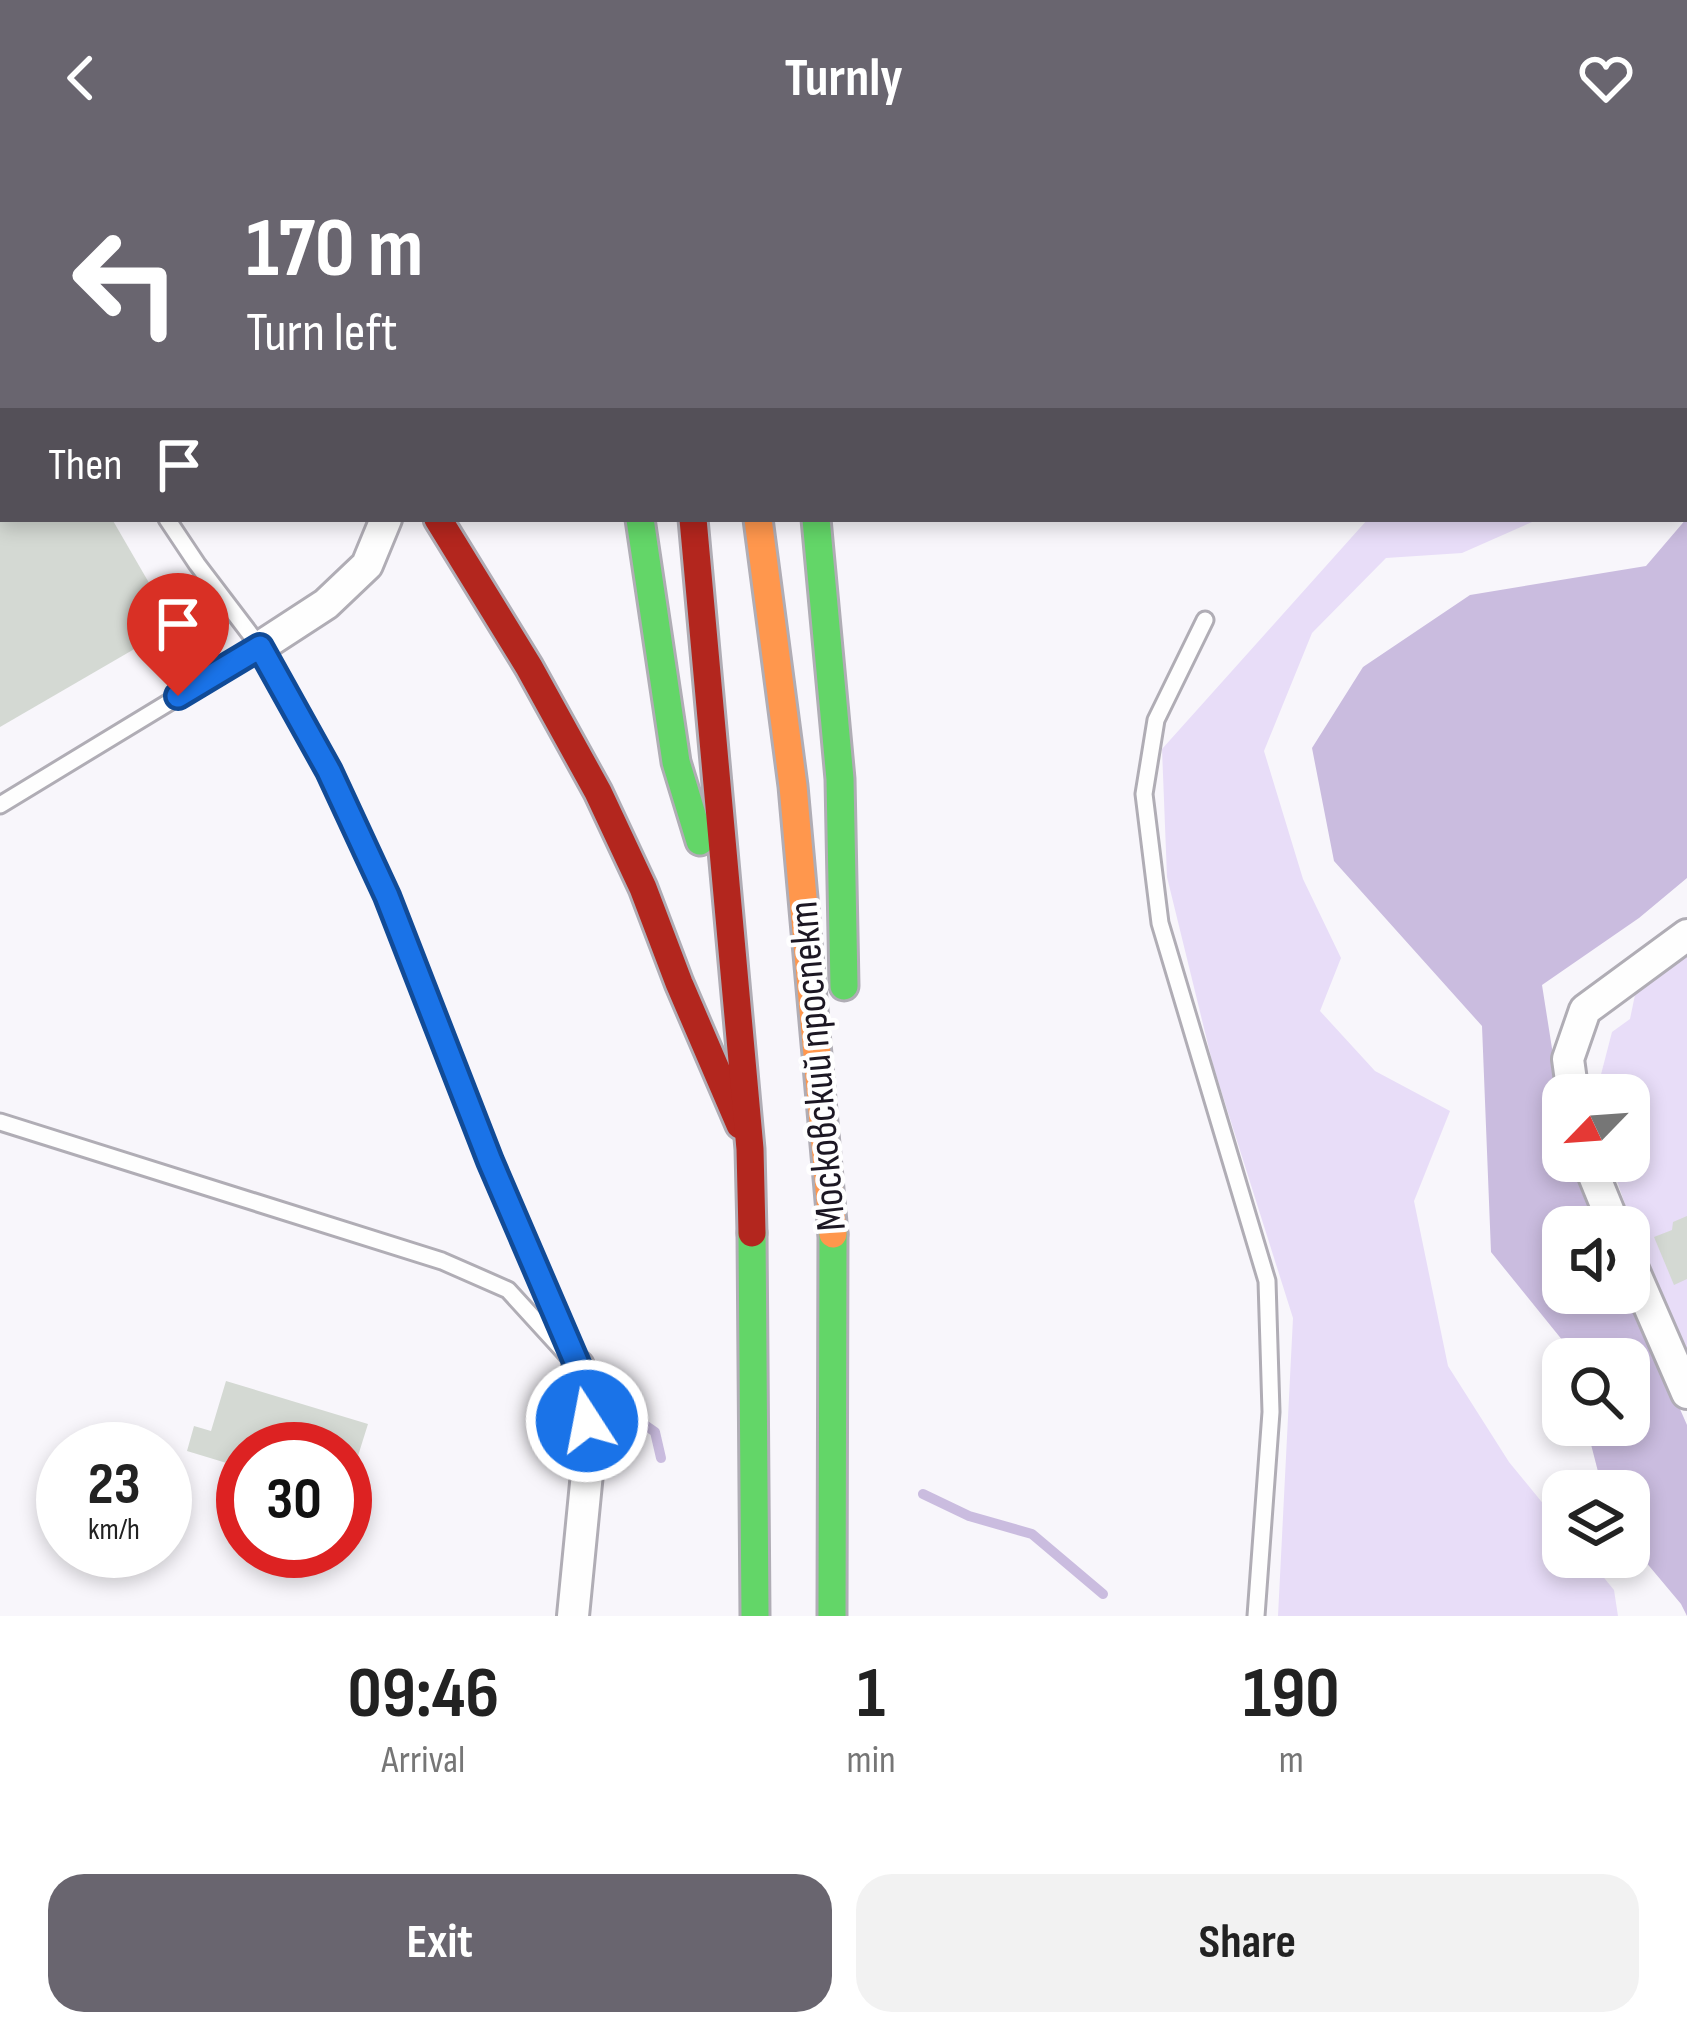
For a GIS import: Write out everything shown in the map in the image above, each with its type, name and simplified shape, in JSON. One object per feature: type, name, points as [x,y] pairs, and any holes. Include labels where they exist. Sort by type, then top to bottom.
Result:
[{"type":"main road","points":[[440,522],[529,667],[608,812],[750,1149]]},
{"type":"main road","points":[[640,522],[676,762],[733,947]]},
{"type":"main road","name":"Московский проспект","points":[[692,522],[750,1149],[755,1616]]},
{"type":"main road","name":"Московский проспект","points":[[758,522],[797,820],[833,1234],[832,1616]]},
{"type":"main road","points":[[815,522],[840,778],[844,1003]]},
{"type":"main road","points":[[833,1234],[843,1048]]},
{"type":"street","points":[[260,647],[326,604],[367,565],[385,522]]},
{"type":"street","points":[[1570,1074],[1568,1059],[1586,1010],[1687,935]]},
{"type":"street","points":[[1650,1308],[1687,1393]]},
{"type":"street","points":[[573,1616],[588,1463],[578,1366]]},
{"type":"lane","points":[[169,522],[260,647],[329,771],[387,896],[490,1161],[578,1366]]},
{"type":"lane","points":[[1205,620],[1156,720],[1144,794],[1160,923],[1267,1281],[1271,1412],[1256,1616]]},
{"type":"lane","points":[[0,805],[260,647]]},
{"type":"lane","points":[[0,1122],[442,1261],[508,1290],[578,1366]]},
{"type":"shaded area","points":[[1365,522],[1532,522],[1462,553],[1386,558],[1312,633],[1264,751],[1303,879],[1341,958],[1320,1011],[1375,1071],[1450,1111],[1414,1201],[1448,1366],[1509,1462],[1542,1502],[1542,1578],[1604,1578],[1614,1590],[1618,1616],[1278,1616],[1293,1318],[1213,1065],[1167,877],[1162,749]]},
{"type":"shaded area","points":[[1687,522],[1687,878],[1639,918],[1542,985],[1556,1074],[1542,1074],[1542,1182],[1588,1182],[1597,1206],[1542,1206],[1542,1314],[1638,1314],[1649,1338],[1561,1338],[1491,1252],[1482,1026],[1334,861],[1312,748],[1363,667],[1470,595],[1646,566]]},
{"type":"shaded area","points":[[1687,927],[1687,1349],[1650,1269],[1650,1206],[1626,1206],[1618,1182],[1650,1182],[1650,1074],[1601,1074],[1612,1032],[1630,1019],[1642,961]]},
{"type":"shaded area","points":[[1650,1341],[1687,1425],[1687,1616],[1650,1567],[1650,1470],[1598,1470],[1591,1446],[1650,1446]]},
{"type":"building","points":[[0,522],[114,522],[174,626],[0,727]]},
{"type":"building","points":[[1687,1216],[1687,1279],[1674,1285],[1654,1237],[1672,1230],[1673,1222]]},
{"type":"building","points":[[226,1381],[361,1422],[216,1422],[216,1460],[192,1453],[194,1426],[211,1431]]},
{"type":"waterway","points":[[629,1414],[655,1432],[661,1458]]},
{"type":"waterway","points":[[923,1494],[969,1516],[1032,1534],[1103,1594]]},
{"type":"traffic: fast","points":[[640,522],[676,762],[700,841]]},
{"type":"traffic: fast","points":[[816,522],[840,779],[844,986]]},
{"type":"traffic: fast","points":[[752,1233],[755,1616]]},
{"type":"traffic: fast","points":[[832,1616],[833,1234]]},
{"type":"traffic: slow","points":[[758,522],[793,786],[833,1234]]},
{"type":"traffic: jam","points":[[440,522],[529,667],[598,792],[643,888],[740,1125]]},
{"type":"traffic: jam","points":[[693,522],[750,1149],[752,1233]]},
{"type":"route","points":[[178,696],[260,647],[329,771],[387,896],[490,1161],[578,1366],[587,1421]]}]
